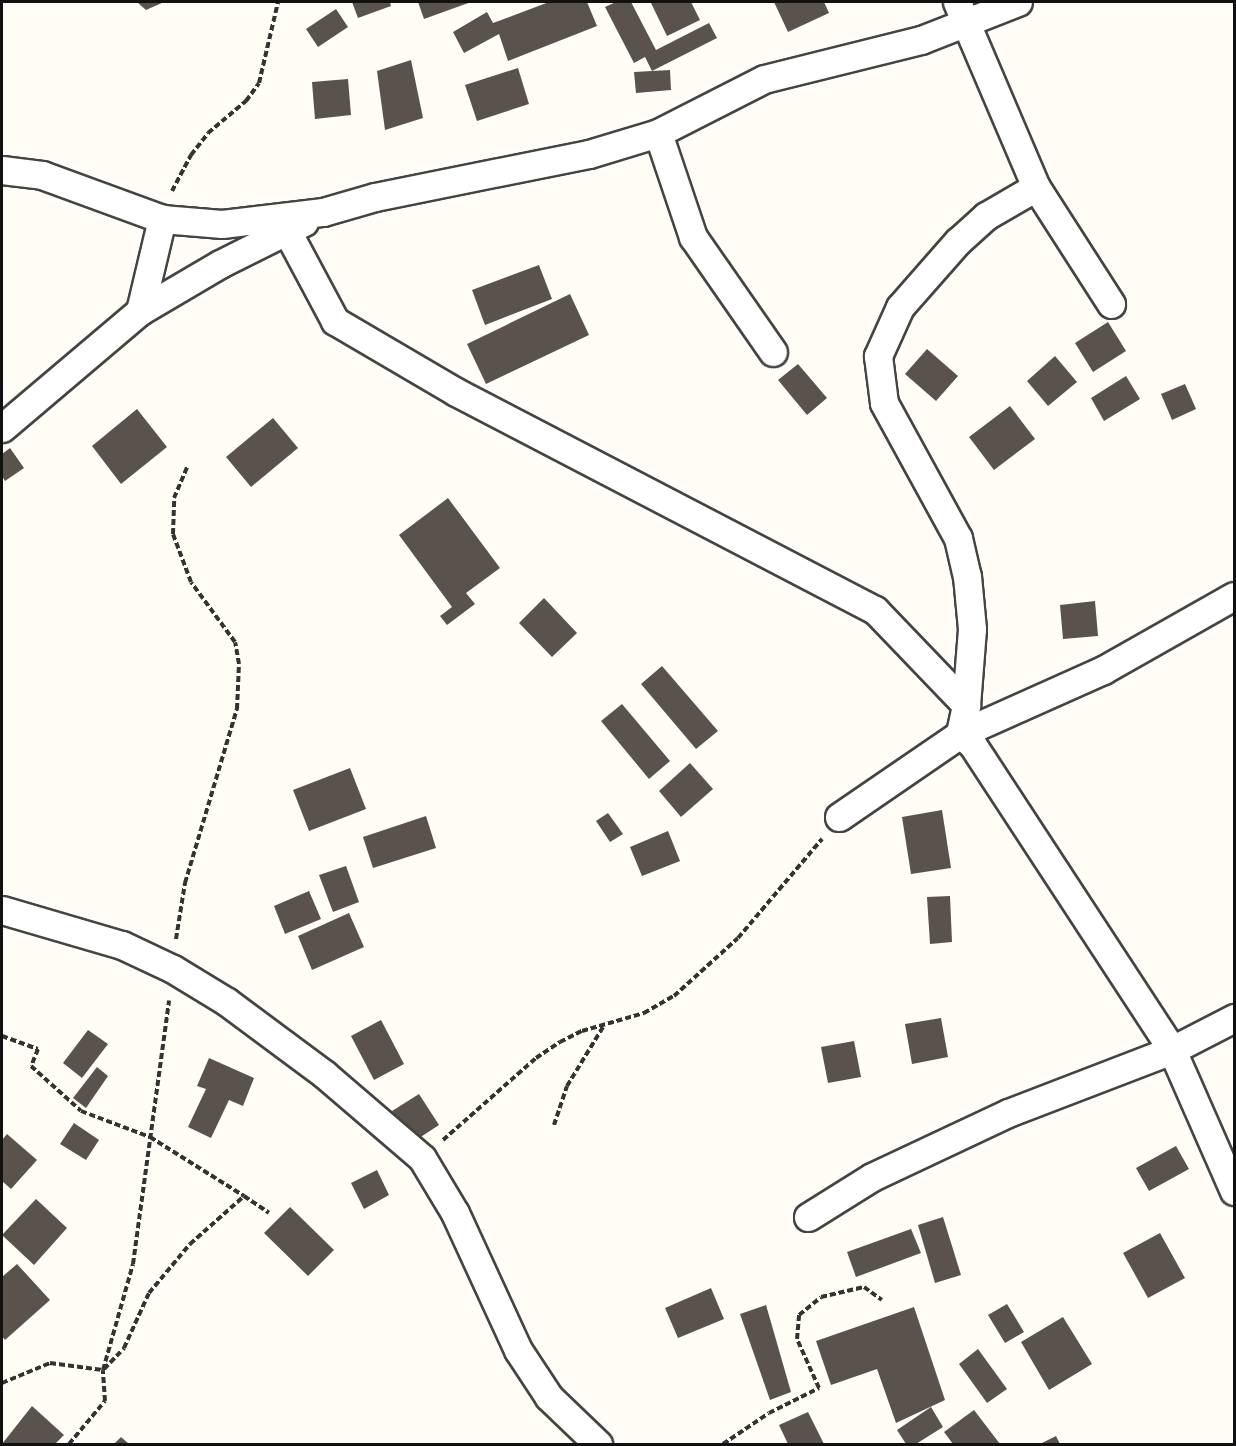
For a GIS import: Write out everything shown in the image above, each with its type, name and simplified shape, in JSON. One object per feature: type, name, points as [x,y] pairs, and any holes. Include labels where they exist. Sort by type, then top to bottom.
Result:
[{"type":"street","points":[[2,170],[42,175],[162,219],[222,224],[323,212],[375,197],[589,154],[658,133],[764,79],[868,56],[962,13],[1018,2]]},
{"type":"street","points":[[962,13],[1036,187],[1112,304]]},
{"type":"street","points":[[658,133],[693,237],[773,351]]},
{"type":"street","points":[[960,734],[966,705],[972,629],[958,538],[884,403],[878,356],[900,307],[958,241],[986,216],[1036,187]]},
{"type":"street","points":[[2,428],[140,311],[220,264],[323,212]]},
{"type":"street","points":[[140,311],[162,219]]},
{"type":"street","points":[[287,231],[335,321],[456,392],[875,610],[966,705]]},
{"type":"street","points":[[839,817],[960,734],[1103,670],[1234,596]]},
{"type":"street","points":[[960,734],[972,744],[1172,1050],[1234,1191]]},
{"type":"street","points":[[2,910],[122,945],[173,969],[227,1002],[324,1074],[422,1158],[455,1214],[518,1350],[549,1397],[597,1444]]},
{"type":"street","points":[[808,1217],[872,1177],[1008,1113],[1172,1050],[1234,1018]]},
{"type":"path","points":[[162,219],[191,155],[208,133],[246,101],[259,83],[278,2]]},
{"type":"path","points":[[69,1444],[105,1401],[103,1370],[132,1264],[185,883],[237,709],[239,686],[235,642],[190,582],[173,534],[174,498],[187,467]]},
{"type":"path","points":[[422,1158],[536,1058],[582,1031],[603,1027],[654,1007],[712,966],[786,884],[839,817]]},
{"type":"path","points":[[554,1125],[567,1086],[603,1027]]},
{"type":"path","points":[[2,1036],[38,1049],[31,1066],[81,1111],[150,1137],[268,1213]]},
{"type":"path","points":[[103,1370],[124,1348],[150,1293],[190,1244],[244,1196]]},
{"type":"path","points":[[723,1444],[769,1413],[819,1388],[797,1339],[799,1315],[821,1296],[864,1287],[882,1300]]},
{"type":"path","points":[[2,1381],[50,1364],[103,1370]]},
{"type":"building","points":[[137,2],[164,2],[146,10]]},
{"type":"building","points":[[352,2],[390,2],[391,6],[358,18]]},
{"type":"building","points":[[418,2],[471,2],[424,19]]},
{"type":"building","points":[[549,2],[587,2],[597,26],[508,61],[499,34],[464,53],[453,32],[487,12],[493,23]]},
{"type":"building","points":[[616,2],[631,2],[656,50],[709,23],[717,38],[652,71],[645,57],[634,63],[605,7]]},
{"type":"building","points":[[691,2],[700,20],[667,36],[651,3]]},
{"type":"building","points":[[774,2],[824,2],[829,13],[788,32]]},
{"type":"building","points":[[336,9],[348,27],[318,47],[306,29]]},
{"type":"building","points":[[411,60],[423,118],[385,130],[377,71]]},
{"type":"building","points":[[518,68],[529,104],[477,121],[465,85]]},
{"type":"building","points":[[670,70],[671,90],[636,93],[634,72]]},
{"type":"building","points":[[348,79],[351,115],[315,119],[312,82]]},
{"type":"building","points":[[539,265],[552,299],[485,325],[472,290]]},
{"type":"building","points":[[570,294],[589,335],[486,384],[467,344]]},
{"type":"building","points":[[1108,322],[1126,351],[1093,372],[1075,343]]},
{"type":"building","points":[[927,349],[958,376],[936,401],[905,374]]},
{"type":"building","points":[[1055,356],[1077,382],[1048,406],[1027,381]]},
{"type":"building","points":[[798,364],[827,398],[807,415],[778,380]]},
{"type":"building","points":[[1126,376],[1140,399],[1104,421],[1091,398]]},
{"type":"building","points":[[1185,384],[1196,409],[1172,420],[1161,394]]},
{"type":"building","points":[[1010,406],[1035,439],[994,470],[969,437]]},
{"type":"building","points":[[137,409],[167,447],[121,484],[92,446]]},
{"type":"building","points":[[273,418],[298,448],[251,487],[226,457]]},
{"type":"building","points":[[10,448],[24,468],[5,481],[2,476],[2,454]]},
{"type":"building","points":[[448,498],[500,568],[466,593],[475,604],[447,625],[440,616],[452,607],[399,535]]},
{"type":"building","points":[[544,598],[577,633],[552,657],[519,623]]},
{"type":"building","points":[[1095,601],[1098,636],[1063,639],[1060,605]]},
{"type":"building","points":[[662,666],[718,731],[696,749],[641,684]]},
{"type":"building","points":[[622,704],[670,761],[649,779],[601,721]]},
{"type":"building","points":[[690,763],[713,789],[681,817],[659,791]]},
{"type":"building","points":[[350,768],[366,809],[309,831],[293,790]]},
{"type":"building","points":[[942,810],[951,868],[911,874],[902,817]]},
{"type":"building","points":[[608,813],[623,834],[610,842],[596,821]]},
{"type":"building","points":[[426,816],[436,848],[373,868],[363,837]]},
{"type":"building","points":[[668,831],[680,861],[642,876],[630,847]]},
{"type":"building","points":[[346,866],[359,902],[333,912],[319,875]]},
{"type":"building","points":[[309,891],[321,919],[285,934],[274,906]]},
{"type":"building","points":[[950,896],[952,942],[930,944],[927,897]]},
{"type":"building","points":[[349,913],[364,947],[312,970],[298,936]]},
{"type":"building","points":[[941,1018],[948,1057],[912,1064],[905,1024]]},
{"type":"building","points":[[381,1020],[404,1064],[374,1080],[351,1036]]},
{"type":"building","points":[[88,1030],[108,1044],[82,1078],[63,1063]]},
{"type":"building","points":[[854,1041],[861,1077],[828,1083],[821,1047]]},
{"type":"building","points":[[209,1058],[254,1078],[243,1106],[229,1100],[211,1138],[188,1127],[206,1089],[197,1086]]},
{"type":"building","points":[[97,1067],[108,1076],[86,1108],[73,1098]]},
{"type":"building","points":[[419,1094],[439,1125],[413,1142],[392,1111]]},
{"type":"building","points":[[74,1123],[99,1140],[86,1160],[60,1144]]},
{"type":"building","points":[[7,1134],[37,1160],[11,1189],[2,1181],[2,1140]]},
{"type":"building","points":[[1176,1146],[1189,1169],[1149,1191],[1136,1168]]},
{"type":"building","points":[[377,1170],[389,1195],[364,1209],[351,1183]]},
{"type":"building","points":[[36,1199],[67,1228],[34,1265],[2,1235]]},
{"type":"building","points":[[290,1207],[334,1250],[308,1276],[264,1233]]},
{"type":"building","points":[[943,1217],[961,1275],[935,1283],[918,1225]]},
{"type":"building","points":[[911,1229],[921,1253],[856,1277],[847,1252]]},
{"type":"building","points":[[1160,1233],[1185,1278],[1148,1298],[1123,1253]]},
{"type":"building","points":[[17,1264],[50,1300],[5,1340],[2,1336],[2,1277]]},
{"type":"building","points":[[711,1288],[724,1319],[678,1338],[665,1308]]},
{"type":"building","points":[[1007,1304],[1024,1332],[1005,1343],[988,1315]]},
{"type":"building","points":[[766,1305],[791,1392],[770,1400],[740,1314]]},
{"type":"building","points":[[914,1307],[945,1400],[896,1423],[877,1369],[831,1385],[816,1341]]},
{"type":"building","points":[[1063,1317],[1092,1364],[1049,1390],[1021,1342]]},
{"type":"building","points":[[978,1349],[1007,1389],[987,1403],[959,1364]]},
{"type":"building","points":[[32,1406],[64,1435],[55,1444],[2,1444]]},
{"type":"building","points":[[931,1407],[943,1427],[916,1444],[906,1444],[897,1430]]},
{"type":"building","points":[[974,1410],[1000,1444],[953,1444],[944,1432]]},
{"type":"building","points":[[808,1412],[824,1444],[788,1444],[779,1425]]},
{"type":"building","points":[[1056,1436],[1060,1444],[1040,1444]]},
{"type":"building","points":[[121,1437],[129,1444],[114,1444]]}]
